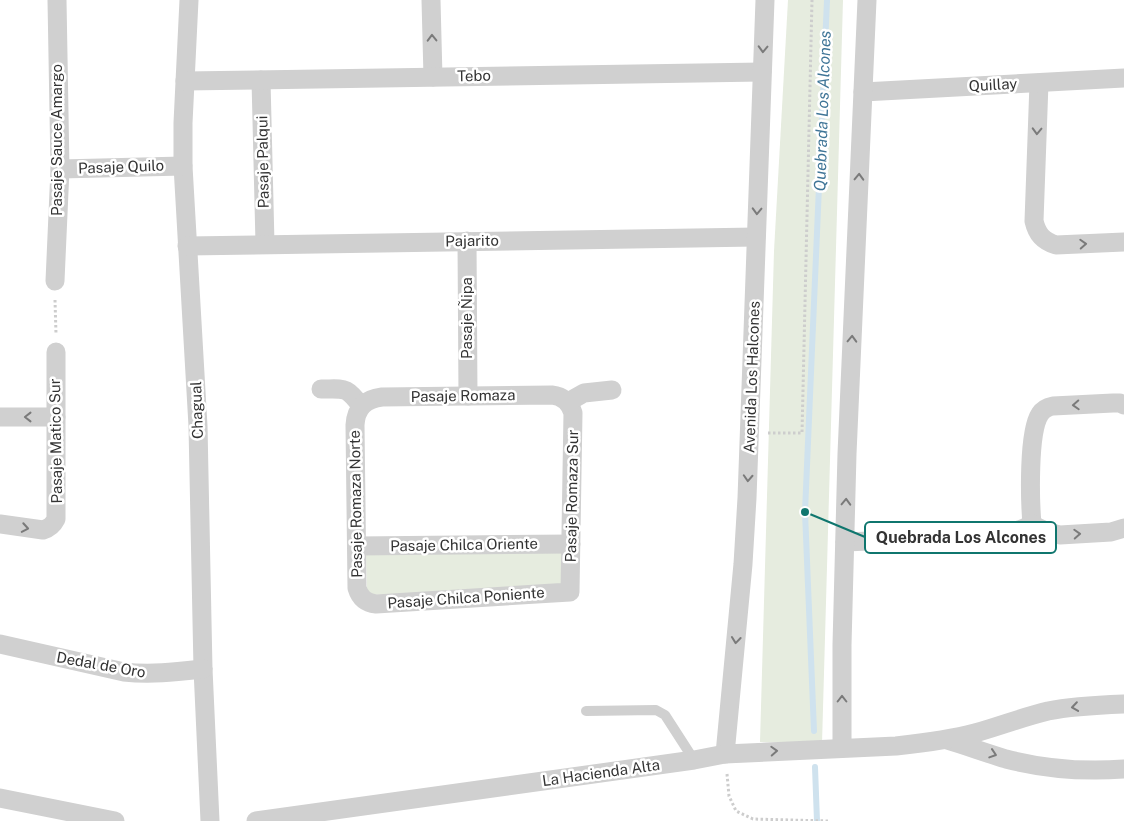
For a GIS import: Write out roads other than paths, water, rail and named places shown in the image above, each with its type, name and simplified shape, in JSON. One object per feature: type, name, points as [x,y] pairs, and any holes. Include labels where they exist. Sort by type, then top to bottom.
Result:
[{"type":"street","name":"Pasaje Sauce Amargo","points":[[55,280],[60,169],[57,0]]},
{"type":"street","name":"Chagual","points":[[189,0],[183,166],[198,426],[203,669],[210,821]]},
{"type":"street","points":[[431,0],[433,77]]},
{"type":"street","name":"Avenida Los Halcones","points":[[726,754],[730,690],[743,564],[750,432],[765,0]]},
{"type":"street","points":[[842,748],[845,542],[867,0]]},
{"type":"street","name":"Tebo","points":[[185,81],[762,72]]},
{"type":"street","name":"Quillay","points":[[863,92],[1124,78]]},
{"type":"street","name":"Pasaje Palqui","points":[[261,80],[265,244]]},
{"type":"street","points":[[1040,83],[1034,221],[1038,234],[1043,239],[1056,245],[1124,242]]},
{"type":"street","name":"Pasaje Quilo","points":[[60,169],[183,166]]},
{"type":"street","name":"Pajarito","points":[[188,246],[756,237]]},
{"type":"street","name":"Pasaje Ñipa","points":[[467,241],[468,396]]},
{"type":"street","name":"Pasaje Matico Sur","points":[[0,524],[43,530],[50,528],[54,524],[57,513],[56,352]]},
{"type":"street","points":[[321,389],[347,390],[361,406]]},
{"type":"street","points":[[568,402],[584,393],[612,390]]},
{"type":"street","name":"Pasaje Romaza","points":[[361,406],[374,398],[382,397],[552,394],[558,395],[568,402]]},
{"type":"street","name":"Pasaje Romaza Sur","points":[[568,402],[573,413],[570,592]]},
{"type":"street","points":[[1032,524],[1031,453],[1037,420],[1042,411],[1053,406],[1113,403],[1124,405]]},
{"type":"street","name":"Pasaje Romaza Norte","points":[[361,406],[357,412],[355,425],[357,588],[359,595],[364,600]]},
{"type":"street","points":[[0,417],[56,417]]},
{"type":"street","points":[[845,542],[1000,534],[1020,530],[1032,524]]},
{"type":"street","points":[[1032,524],[1045,532],[1060,535],[1112,532],[1124,528]]},
{"type":"street","name":"Pasaje Chilca Oriente","points":[[357,546],[571,544]]},
{"type":"street","name":"Pasaje Chilca Poniente","points":[[364,600],[370,604],[376,604],[570,592]]},
{"type":"street","name":"Dedal de Oro","points":[[0,644],[124,672],[157,674],[203,669]]},
{"type":"street","name":"La Hacienda Alta","points":[[256,821],[726,754],[896,746],[946,739],[1050,711],[1083,706],[1124,704]]},
{"type":"street","name":"La Hacienda Alta","points":[[946,739],[1005,758],[1052,768],[1077,770],[1124,769]]},
{"type":"street","points":[[0,798],[71,817],[115,821]]},
{"type":"lane","points":[[586,711],[656,710],[665,716],[694,760]]},
{"type":"waterway","name":"Quebrada Los Alcones","points":[[814,731],[805,512],[827,0]]},
{"type":"waterway","name":"Quebrada Los Alcones","points":[[815,767],[817,821]]},
{"type":"place","name":"Quebrada Los Alcones","points":[[805,512]]}]
